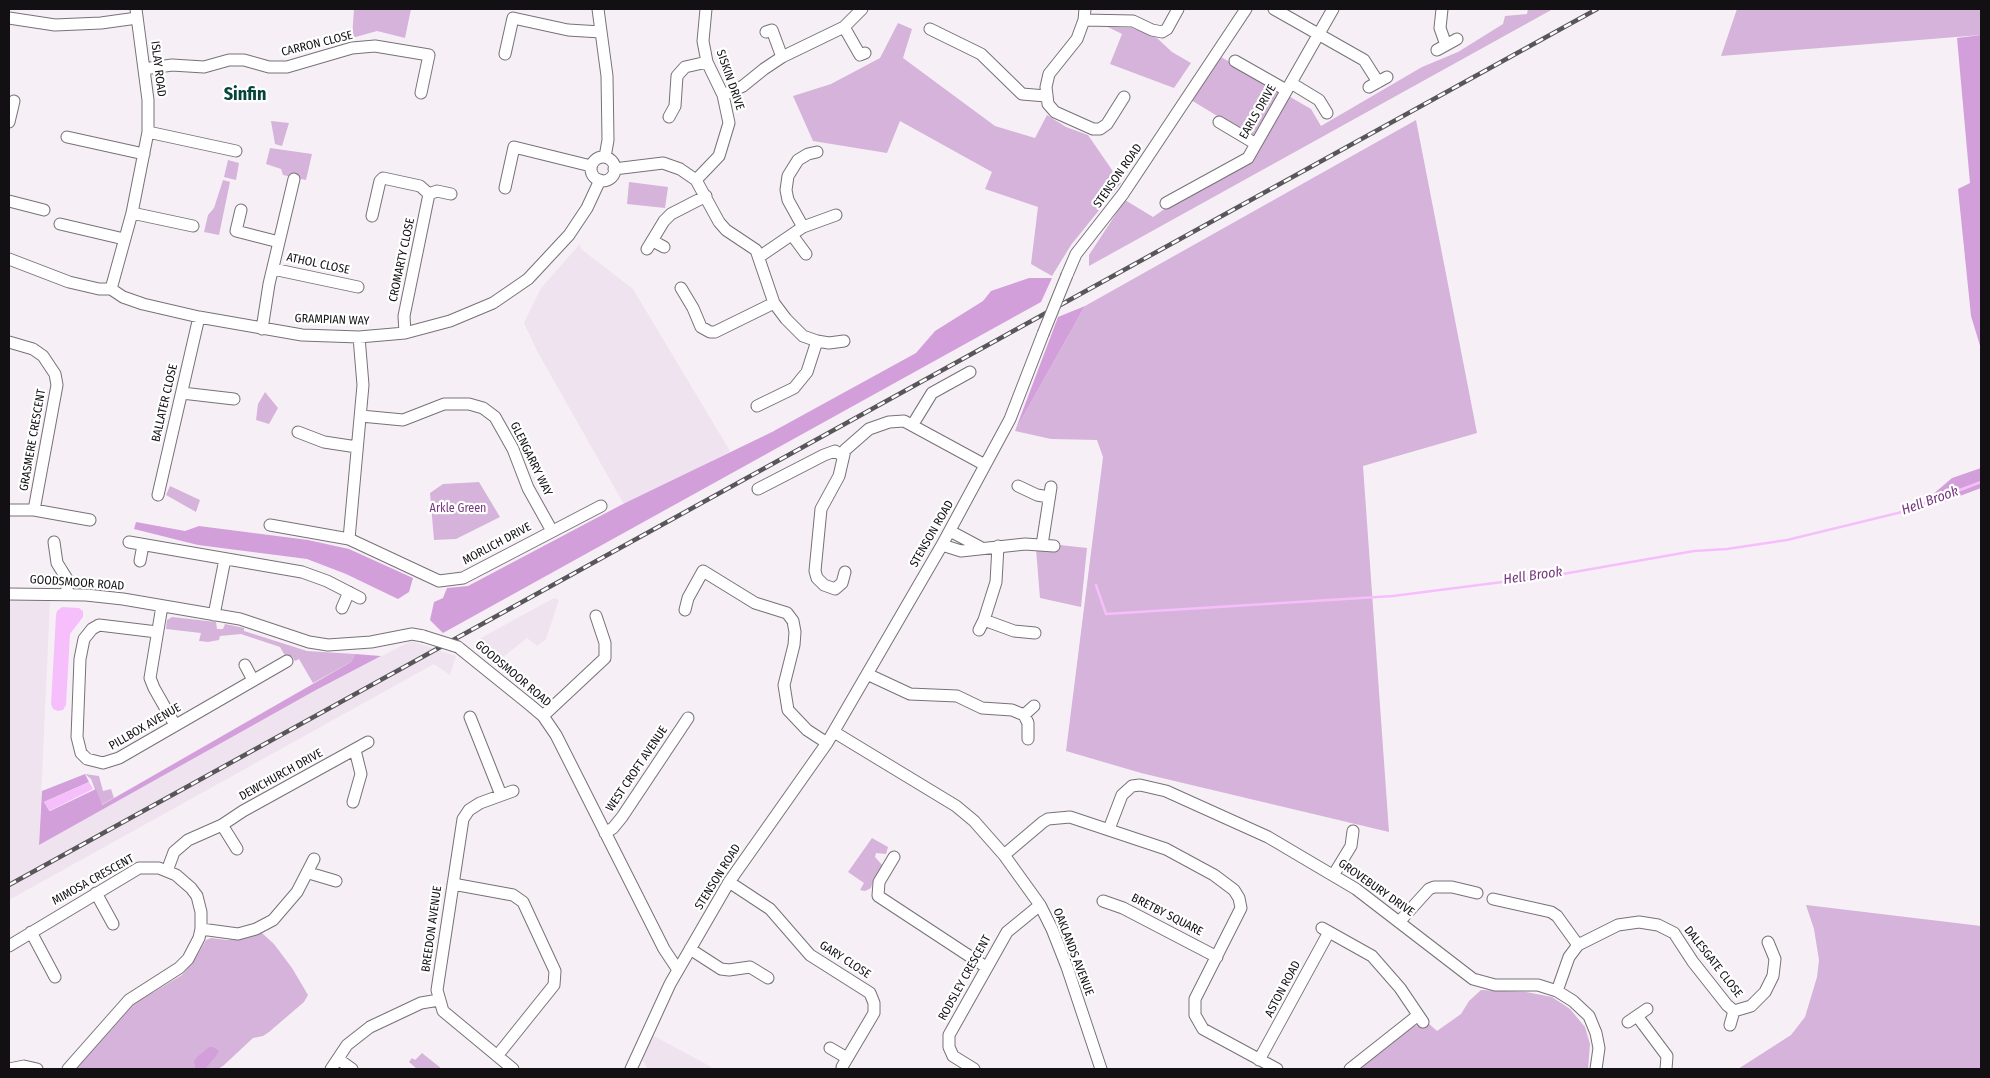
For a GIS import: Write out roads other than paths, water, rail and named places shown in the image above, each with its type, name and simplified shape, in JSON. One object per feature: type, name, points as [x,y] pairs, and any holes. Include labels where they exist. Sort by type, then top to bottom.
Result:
[{"type":"street","points":[[598,9],[608,100],[608,140],[605,157]]},
{"type":"street","name":"SISKIN DRIVE","points":[[696,180],[719,156],[727,135],[729,123],[723,95],[707,62],[702,32],[706,9]]},
{"type":"street","points":[[723,95],[743,86],[764,68],[782,57],[815,43],[844,27],[862,9]]},
{"type":"street","points":[[1124,97],[1112,105],[1107,124],[1093,129],[1055,112],[1048,104],[1046,96],[1049,74],[1078,39],[1084,14],[1133,21],[1152,30],[1162,32],[1167,29],[1178,9]]},
{"type":"street","name":"STENSON ROAD","points":[[631,1069],[678,970],[729,882],[834,732],[950,531],[1010,419],[1076,254],[1123,194],[1246,9]]},
{"type":"street","points":[[1274,9],[1364,60],[1378,82]]},
{"type":"street","name":"EARLS DRIVE","points":[[1169,196],[1248,158],[1333,9]]},
{"type":"street","points":[[1442,9],[1440,28],[1442,47],[1458,39]]},
{"type":"street","points":[[9,18],[55,25],[102,23],[136,13]]},
{"type":"street","name":"ISLAY ROAD","points":[[111,289],[132,213],[148,132],[148,100],[136,13]]},
{"type":"street","points":[[505,54],[514,15],[568,30],[602,32]]},
{"type":"street","points":[[844,27],[860,55],[865,53]]},
{"type":"street","points":[[930,29],[944,42],[981,54],[1022,94],[1034,97],[1046,96]]},
{"type":"street","points":[[766,32],[772,30],[782,57]]},
{"type":"street","name":"CARRON CLOSE","points":[[144,69],[172,65],[204,67],[228,60],[244,60],[269,67],[288,67],[352,48],[375,46],[429,54],[421,93]]},
{"type":"street","points":[[1236,61],[1319,100],[1327,113]]},
{"type":"street","points":[[669,117],[675,106],[676,76],[685,68],[707,62]]},
{"type":"street","points":[[9,122],[14,101]]},
{"type":"street","points":[[1219,122],[1256,144]]},
{"type":"street","points":[[148,132],[236,151]]},
{"type":"street","points":[[67,137],[144,154]]},
{"type":"street","points":[[505,188],[514,148],[591,166]]},
{"type":"street","points":[[803,227],[788,200],[786,190],[788,176],[798,160],[808,154],[817,152]]},
{"type":"street","points":[[605,157],[612,161],[614,169],[609,178],[600,180],[593,175],[591,166],[596,159],[605,157]]},
{"type":"street","points":[[614,169],[663,164],[680,169],[696,180],[718,222],[734,236],[751,246],[760,257],[774,303],[786,319],[803,336],[829,343],[844,341]]},
{"type":"street","points":[[372,216],[380,181],[383,178],[420,186],[429,194],[437,191],[451,194]]},
{"type":"street","name":"ATHOL CLOSE","points":[[262,329],[273,269],[294,179]]},
{"type":"street","name":"GRAMPIAN WAY","points":[[9,259],[69,282],[99,289],[111,289],[123,297],[143,304],[199,318],[302,335],[359,337],[405,333],[450,321],[504,298],[528,279],[569,235],[587,208],[600,180]]},
{"type":"street","name":"CROMARTY CLOSE","points":[[405,333],[404,316],[429,194]]},
{"type":"street","points":[[664,247],[650,245],[664,221],[671,214],[706,196]]},
{"type":"street","points":[[9,201],[44,210]]},
{"type":"street","name":"ATHOL CLOSE","points":[[241,210],[236,232],[279,242]]},
{"type":"street","points":[[132,213],[192,226]]},
{"type":"street","points":[[760,257],[803,227],[836,215]]},
{"type":"street","points":[[60,224],[124,239]]},
{"type":"street","points":[[792,235],[806,254]]},
{"type":"street","name":"ATHOL CLOSE","points":[[273,269],[358,287]]},
{"type":"street","points":[[681,288],[693,308],[701,328],[710,332],[715,332],[774,303]]},
{"type":"street","name":"BALLATER CLOSE","points":[[158,496],[199,318]]},
{"type":"street","points":[[349,540],[363,385],[359,337]]},
{"type":"street","points":[[756,406],[769,394],[794,388],[806,372],[817,341]]},
{"type":"street","name":"GRASMERE CRESCENT","points":[[9,342],[33,349],[44,356],[55,374],[57,386],[34,510]]},
{"type":"street","points":[[913,424],[932,393],[970,372]]},
{"type":"street","points":[[182,393],[234,399]]},
{"type":"street","name":"GLENGARRY WAY","points":[[361,416],[403,420],[444,404],[468,404],[483,408],[495,417],[513,449],[528,488],[552,531]]},
{"type":"street","points":[[845,572],[842,583],[835,588],[824,585],[817,578],[815,571],[821,509],[839,476],[845,450],[869,430],[889,422],[904,421],[913,424],[985,465]]},
{"type":"street","points":[[298,432],[324,442],[357,447]]},
{"type":"street","points":[[758,489],[824,455],[835,451],[843,456]]},
{"type":"street","points":[[1018,486],[1037,495],[1050,492],[1042,545]]},
{"type":"street","name":"MORLICH DRIVE","points":[[270,525],[349,540],[439,581],[463,578],[601,506]]},
{"type":"street","points":[[9,510],[34,510],[90,520]]},
{"type":"street","points":[[950,531],[980,547]]},
{"type":"street","points":[[55,539],[57,563],[67,579],[67,594]]},
{"type":"street","points":[[128,542],[302,572],[360,598]]},
{"type":"street","points":[[140,561],[143,544]]},
{"type":"street","points":[[942,545],[961,551],[998,546],[1054,546]]},
{"type":"street","points":[[998,546],[998,569],[982,625],[1035,634]]},
{"type":"street","points":[[214,615],[225,559]]},
{"type":"street","points":[[685,610],[688,598],[703,571],[755,603],[787,613],[793,621],[795,632],[794,645],[784,686],[788,710],[807,730],[827,743]]},
{"type":"street","points":[[342,608],[349,592]]},
{"type":"street","name":"GOODSMOOR ROAD","points":[[9,594],[104,596],[240,619],[302,640],[328,645],[371,642],[412,634],[458,647],[543,716],[556,735],[664,949],[678,970]]},
{"type":"street","points":[[162,606],[150,678],[174,725]]},
{"type":"street","points":[[543,716],[605,658],[604,642],[596,616]]},
{"type":"street","name":"PILLBOX AVENUE","points":[[157,632],[99,625],[87,633],[81,646],[78,744],[87,759],[94,762],[112,762],[287,662]]},
{"type":"street","points":[[244,665],[253,680]]},
{"type":"street","points":[[867,674],[910,694],[952,695],[982,708],[1012,710],[1024,715],[1028,723],[1028,739]]},
{"type":"street","points":[[1024,715],[1034,706]]},
{"type":"street","points":[[470,717],[501,795]]},
{"type":"street","name":"WEST CROFT AVENUE","points":[[605,833],[613,828],[622,817],[688,718]]},
{"type":"street","name":"OAKLANDS AVENUE","points":[[834,732],[956,806],[974,821],[1004,856],[1040,905],[1067,967],[1101,1069]]},
{"type":"street","name":"DEWCHURCH DRIVE","points":[[167,871],[174,852],[181,844],[222,825],[368,742]]},
{"type":"street","points":[[353,802],[361,774],[355,750]]},
{"type":"street","name":"GROVEBURY DRIVE","points":[[1109,829],[1118,802],[1126,790],[1132,786],[1148,786],[1166,791],[1268,836],[1334,874],[1400,921],[1473,979],[1495,985],[1538,985],[1557,991],[1580,1006],[1592,1023],[1599,1048],[1596,1069]]},
{"type":"street","name":"BREEDON AVENUE","points":[[439,1000],[437,990],[462,819],[469,810],[513,791]]},
{"type":"street","points":[[1004,856],[1048,819],[1070,817],[1166,848],[1214,875],[1234,890],[1239,898],[1241,908],[1195,998],[1195,1015],[1199,1024],[1259,1060],[1278,1069]]},
{"type":"street","points":[[222,825],[237,849]]},
{"type":"street","points":[[1334,874],[1351,846],[1353,832]]},
{"type":"street","points":[[894,856],[879,882],[878,896],[986,967]]},
{"type":"street","points":[[201,929],[238,934],[256,929],[273,920],[288,905],[309,873],[314,859]]},
{"type":"street","name":"MIMOSA CRESCENT","points":[[9,946],[139,868],[151,867],[167,871],[181,878],[197,896],[202,912],[201,929],[195,947],[179,968],[129,1000],[68,1069]]},
{"type":"street","points":[[309,873],[336,881]]},
{"type":"street","name":"GARY CLOSE","points":[[729,882],[770,909],[810,955],[870,994],[874,1003],[874,1013],[845,1063],[830,1048]]},
{"type":"street","points":[[453,884],[512,895],[522,902],[555,971],[554,985],[497,1056]]},
{"type":"street","points":[[1400,921],[1434,887],[1452,887],[1477,893]]},
{"type":"street","points":[[96,893],[113,924]]},
{"type":"street","points":[[1493,899],[1551,912],[1558,916],[1578,945],[1569,957],[1557,991]]},
{"type":"street","name":"BRETBY SQUARE","points":[[1103,901],[1123,908],[1217,957]]},
{"type":"street","name":"RODSLEY CRESCENT","points":[[974,1069],[953,1056],[949,1047],[949,1035],[1007,932],[1040,905]]},
{"type":"street","name":"DALESGATE CLOSE","points":[[1578,945],[1618,924],[1639,922],[1658,925],[1674,933],[1693,962],[1727,1005],[1734,1010],[1751,1006],[1765,992],[1780,959],[1768,942]]},
{"type":"street","name":"ASTON ROAD","points":[[1259,1060],[1326,930],[1372,956],[1400,988],[1420,1019],[1350,1069]]},
{"type":"street","points":[[31,932],[55,977]]},
{"type":"street","points":[[690,948],[721,969],[729,970],[750,967],[768,978]]},
{"type":"street","points":[[331,1069],[348,1045],[370,1027],[421,1003],[439,1000],[443,1011],[513,1069]]},
{"type":"street","points":[[1730,1025],[1734,1010]]},
{"type":"street","points":[[1637,1016],[1667,1056],[1666,1069]]},
{"type":"street","points":[[338,1059],[352,1069]]},
{"type":"street","points":[[9,1069],[24,1066],[37,1069]]},
{"type":"waterway","name":"Hell Brook","points":[[1096,585],[1106,614],[1393,596],[1557,575],[1694,551],[1727,549],[1787,540],[1902,512],[1981,482]]},
{"type":"railway","points":[[9,885],[1597,9]]},
{"type":"district","name":"Sinfin","points":[[245,95]]},
{"type":"park label","name":"Arkle Green","points":[[458,509]]}]
